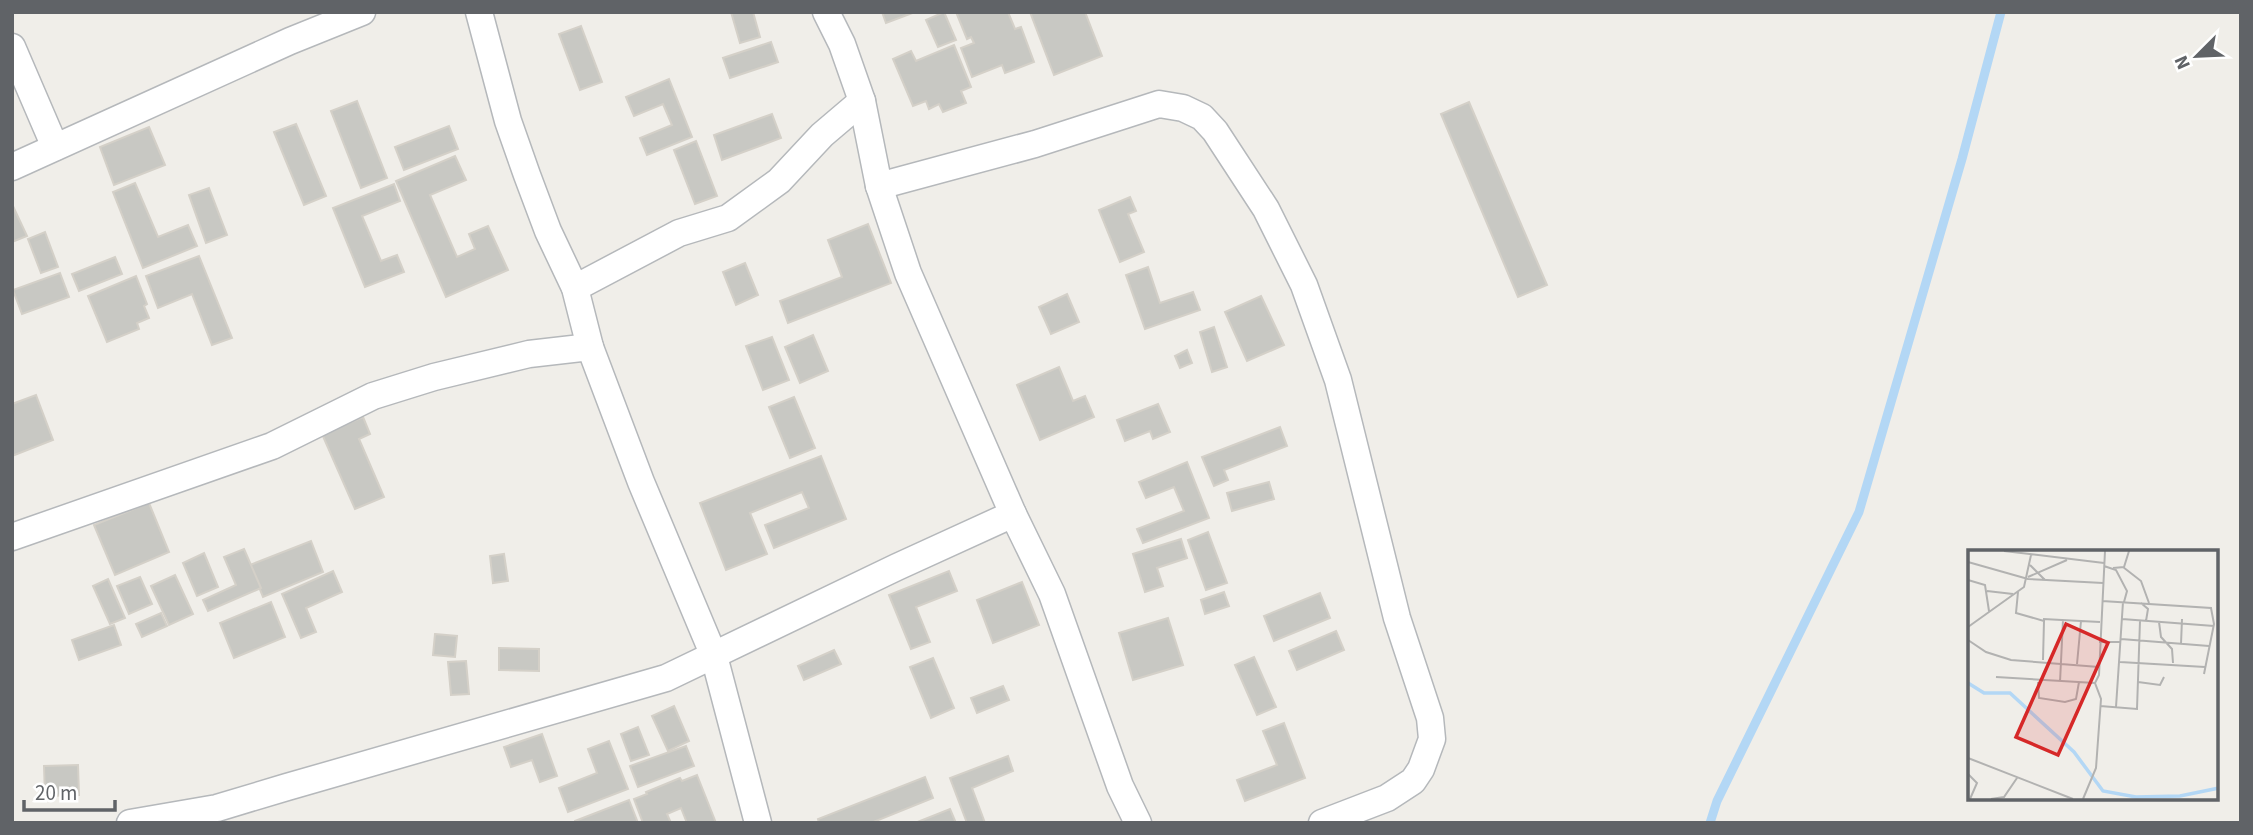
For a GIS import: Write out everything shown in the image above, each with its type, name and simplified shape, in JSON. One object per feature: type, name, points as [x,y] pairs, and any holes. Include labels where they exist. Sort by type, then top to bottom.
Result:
[{"type":"street","points":[[12,167],[290,41],[362,12]]},
{"type":"street","points":[[479,12],[511,132],[548,231],[575,288],[590,347],[641,482],[714,656],[758,823]]},
{"type":"street","points":[[826,12],[842,44],[862,101],[879,186],[908,274],[1013,514],[1052,594],[1120,786],[1138,823]]},
{"type":"street","points":[[12,47],[55,147]]},
{"type":"street","points":[[575,288],[678,233],[728,218],[779,181],[822,135],[862,101]]},
{"type":"street","points":[[879,186],[1035,144],[1159,104],[1183,108],[1202,117],[1215,131],[1266,209],[1304,285],[1338,380],[1397,618],[1430,718],[1432,739],[1421,769],[1413,781],[1387,798],[1322,823]]},
{"type":"street","points":[[12,537],[272,446],[373,396],[434,377],[529,354],[590,347]]},
{"type":"street","points":[[130,823],[252,799],[666,678],[1013,514]]},
{"type":"building","points":[[731,12],[753,12],[760,37],[740,43]]},
{"type":"building","points":[[882,12],[915,12],[886,23]]},
{"type":"building","points":[[944,12],[956,40],[938,47],[926,20]]},
{"type":"building","points":[[956,12],[1008,12],[1015,29],[1021,27],[1034,62],[1005,73],[1002,65],[972,77],[961,48],[974,43],[971,37],[967,39]]},
{"type":"building","points":[[1030,12],[1085,12],[1102,56],[1054,75]]},
{"type":"building","points":[[581,26],[602,82],[580,90],[559,34]]},
{"type":"building","points":[[771,42],[778,62],[730,78],[723,58]]},
{"type":"building","points":[[954,45],[971,87],[961,91],[966,103],[943,112],[939,104],[929,109],[926,101],[913,106],[893,59],[911,51],[916,61]]},
{"type":"building","points":[[669,79],[692,137],[647,155],[640,138],[672,125],[663,104],[634,116],[626,97]]},
{"type":"building","points":[[357,101],[387,178],[361,188],[331,111]]},
{"type":"building","points":[[1469,102],[1547,285],[1518,297],[1441,114]]},
{"type":"building","points":[[772,114],[781,138],[722,160],[714,135]]},
{"type":"building","points":[[296,124],[326,196],[304,205],[274,132]]},
{"type":"building","points":[[449,126],[458,149],[404,170],[395,147]]},
{"type":"building","points":[[149,127],[165,165],[114,185],[100,147]]},
{"type":"building","points":[[696,141],[717,196],[695,204],[674,150]]},
{"type":"building","points":[[455,156],[466,180],[430,195],[457,257],[475,249],[469,234],[488,226],[508,270],[446,297],[396,181]]},
{"type":"building","points":[[135,183],[158,237],[188,225],[197,246],[143,268],[113,192]]},
{"type":"building","points":[[394,184],[400,201],[362,216],[381,261],[397,255],[404,272],[365,287],[333,208]]},
{"type":"building","points":[[209,188],[227,235],[206,243],[189,195]]},
{"type":"building","points":[[1130,197],[1136,211],[1128,214],[1144,252],[1120,262],[1099,210]]},
{"type":"building","points":[[12,204],[27,236],[12,242]]},
{"type":"building","points":[[868,224],[891,283],[788,323],[780,301],[842,277],[828,240]]},
{"type":"building","points":[[45,232],[58,267],[41,273],[28,239]]},
{"type":"building","points":[[199,256],[232,338],[212,345],[192,294],[158,308],[146,276]]},
{"type":"building","points":[[115,257],[122,274],[79,291],[72,274]]},
{"type":"building","points":[[745,263],[758,295],[736,305],[723,272]]},
{"type":"building","points":[[1148,267],[1160,303],[1193,292],[1200,310],[1145,329],[1126,275]]},
{"type":"building","points":[[60,273],[69,297],[22,314],[13,290]]},
{"type":"building","points":[[136,276],[147,304],[144,306],[149,318],[137,323],[139,329],[107,342],[88,296]]},
{"type":"building","points":[[1067,294],[1079,322],[1051,334],[1039,307]]},
{"type":"building","points":[[1261,296],[1284,345],[1247,361],[1225,312]]},
{"type":"building","points":[[1214,327],[1227,367],[1212,372],[1200,332]]},
{"type":"building","points":[[813,335],[828,371],[800,383],[785,347]]},
{"type":"building","points":[[772,337],[789,380],[763,390],[746,346]]},
{"type":"building","points":[[1187,350],[1192,363],[1180,368],[1175,356]]},
{"type":"building","points":[[1059,367],[1073,401],[1085,396],[1094,417],[1040,440],[1017,385]]},
{"type":"building","points":[[36,395],[53,440],[12,456],[12,404]]},
{"type":"building","points":[[794,397],[815,448],[790,458],[769,407]]},
{"type":"building","points":[[1158,404],[1170,432],[1153,439],[1150,431],[1125,441],[1117,420]]},
{"type":"building","points":[[363,417],[370,434],[359,439],[384,497],[355,509],[322,434]]},
{"type":"building","points":[[1280,427],[1287,446],[1224,470],[1228,480],[1214,486],[1202,457]]},
{"type":"building","points":[[821,456],[846,519],[774,548],[765,525],[809,508],[802,492],[750,513],[767,554],[726,570],[700,503]]},
{"type":"building","points":[[1187,462],[1209,518],[1143,543],[1137,529],[1184,511],[1174,487],[1146,498],[1139,482]]},
{"type":"building","points":[[1269,482],[1274,499],[1232,511],[1227,493]]},
{"type":"building","points":[[149,503],[169,552],[115,575],[94,525]]},
{"type":"building","points":[[1208,532],[1227,583],[1206,590],[1188,540]]},
{"type":"building","points":[[1181,539],[1187,558],[1157,568],[1163,586],[1145,592],[1133,554]]},
{"type":"building","points":[[311,541],[323,572],[263,597],[250,565]]},
{"type":"building","points":[[244,549],[261,588],[208,611],[203,600],[236,585],[224,557]]},
{"type":"building","points":[[204,553],[218,587],[197,596],[183,563]]},
{"type":"building","points":[[504,554],[508,581],[493,583],[490,556]]},
{"type":"building","points":[[333,571],[342,592],[306,608],[316,632],[301,638],[282,594]]},
{"type":"building","points":[[949,571],[957,591],[916,607],[930,642],[911,649],[889,595]]},
{"type":"building","points":[[175,575],[193,614],[169,625],[151,586]]},
{"type":"building","points":[[140,577],[152,604],[129,614],[117,586]]},
{"type":"building","points":[[108,579],[125,618],[110,624],[93,586]]},
{"type":"building","points":[[1022,582],[1039,625],[993,643],[977,600]]},
{"type":"building","points":[[1224,592],[1229,606],[1205,614],[1201,600]]},
{"type":"building","points":[[1320,593],[1330,618],[1274,641],[1264,616]]},
{"type":"building","points":[[271,602],[285,637],[234,658],[220,623]]},
{"type":"building","points":[[161,613],[167,626],[142,637],[136,624]]},
{"type":"building","points":[[1168,618],[1183,665],[1133,680],[1119,633]]},
{"type":"building","points":[[114,625],[121,645],[79,660],[72,640]]},
{"type":"building","points":[[1336,631],[1344,650],[1297,670],[1289,651]]},
{"type":"building","points":[[435,634],[457,636],[455,657],[433,655]]},
{"type":"building","points":[[499,648],[539,649],[539,671],[499,670]]},
{"type":"building","points":[[834,650],[841,664],[804,680],[798,666]]},
{"type":"building","points":[[1254,657],[1276,707],[1257,715],[1235,665]]},
{"type":"building","points":[[933,658],[954,708],[931,718],[910,667]]},
{"type":"building","points":[[466,661],[469,694],[451,695],[448,662]]},
{"type":"building","points":[[1003,686],[1009,700],[977,713],[971,698]]},
{"type":"building","points":[[674,706],[689,741],[668,751],[652,716]]},
{"type":"building","points":[[1284,723],[1305,778],[1245,801],[1237,780],[1277,765],[1263,731]]},
{"type":"building","points":[[638,727],[649,755],[631,761],[621,734]]},
{"type":"building","points":[[542,734],[557,776],[540,782],[532,760],[511,767],[504,747]]},
{"type":"building","points":[[609,741],[628,789],[568,812],[559,788],[597,773],[588,749]]},
{"type":"building","points":[[686,746],[694,766],[638,787],[630,766]]},
{"type":"building","points":[[1008,756],[1013,771],[972,788],[985,823],[967,823],[950,778]]},
{"type":"building","points":[[78,765],[79,795],[45,796],[44,766]]},
{"type":"building","points":[[697,775],[716,823],[687,823],[681,808],[667,814],[671,823],[643,823],[634,799],[680,778],[682,781]]},
{"type":"building","points":[[925,777],[933,798],[871,823],[819,823],[818,819]]},
{"type":"building","points":[[629,800],[638,823],[575,823],[575,821]]},
{"type":"building","points":[[950,809],[956,823],[915,823]]},
{"type":"waterway","points":[[1710,823],[1717,801],[1859,512],[1962,159],[2001,12]]}]
